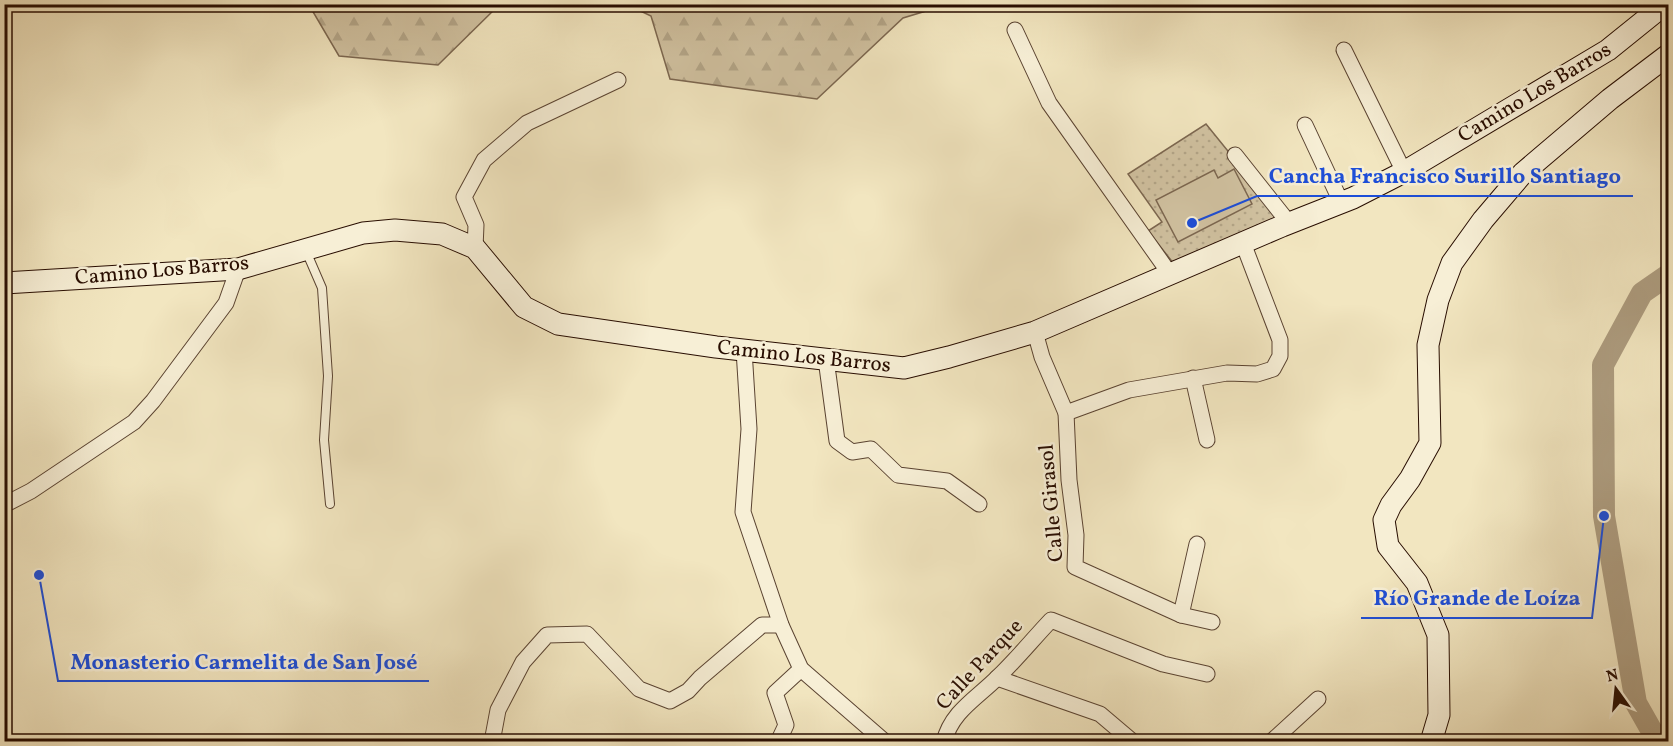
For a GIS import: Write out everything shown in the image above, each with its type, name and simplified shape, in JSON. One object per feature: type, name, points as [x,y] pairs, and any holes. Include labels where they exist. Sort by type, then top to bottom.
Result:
[{"type":"street","name":"Camino Los Barros","points":[[4,283],[238,269],[363,233],[395,230],[442,234],[475,248],[524,307],[558,324],[744,350],[904,368],[1035,332],[1289,223],[1353,198],[1404,172],[1608,50],[1665,4]]},
{"type":"street","points":[[1015,30],[1049,103],[1170,274]]},
{"type":"street","points":[[1344,50],[1404,172]]},
{"type":"street","points":[[1431,741],[1439,715],[1438,635],[1417,583],[1388,546],[1384,520],[1430,443],[1428,345],[1438,300],[1452,263],[1483,220],[1523,173],[1610,99],[1668,55]]},
{"type":"street","points":[[475,248],[476,225],[464,197],[484,160],[527,123],[618,80]]},
{"type":"street","points":[[1305,125],[1341,202]]},
{"type":"street","points":[[1235,155],[1289,223]]},
{"type":"street","points":[[1066,413],[1129,390],[1227,373],[1257,374],[1273,369],[1280,356],[1280,340],[1243,243]]},
{"type":"street","points":[[4,505],[31,491],[134,422],[153,401],[226,303],[238,269]]},
{"type":"street","name":"Calle Girasol","points":[[1035,332],[1042,357],[1066,413],[1069,480],[1076,535],[1075,567],[1181,615],[1212,622]]},
{"type":"street","points":[[744,350],[749,429],[743,512],[782,625],[801,669],[885,741]]},
{"type":"street","points":[[826,359],[837,441],[852,452],[871,449],[898,475],[947,481],[979,504]]},
{"type":"street","points":[[1193,378],[1207,440]]},
{"type":"street","points":[[1181,615],[1197,544]]},
{"type":"street","name":"Calle Parque","points":[[944,741],[947,731],[960,711],[997,678],[1051,620],[1163,664],[1207,674]]},
{"type":"street","points":[[492,741],[498,710],[523,662],[547,635],[587,634],[639,689],[670,701],[687,691],[762,625],[782,625]]},
{"type":"street","points":[[778,741],[786,725],[775,693],[801,669]]},
{"type":"street","points":[[997,678],[1100,714],[1133,741]]},
{"type":"street","points":[[1271,741],[1318,699]]},
{"type":"lane","points":[[305,250],[322,288],[328,376],[324,440],[330,504]]},
{"type":"green space","points":[[309,5],[499,5],[438,65],[339,56]]},
{"type":"green space","points":[[628,5],[946,5],[903,18],[817,99],[670,79],[651,16]]},
{"type":"green space","points":[[1206,124],[1283,219],[1174,264],[1148,231],[1162,222],[1128,174]]},
{"type":"green space","points":[[1234,169],[1252,204],[1178,242],[1156,200],[1214,170],[1218,178]]},
{"type":"waterway","points":[[1658,742],[1636,703],[1604,516],[1603,365],[1642,293],[1668,275]]},
{"type":"place","name":"Cancha Francisco Surillo Santiago","points":[[1192,223]]},
{"type":"place","name":"Río Grande de Loíza","points":[[1604,516]]},
{"type":"place","name":"Monasterio Carmelita de San José","points":[[39,575]]}]
